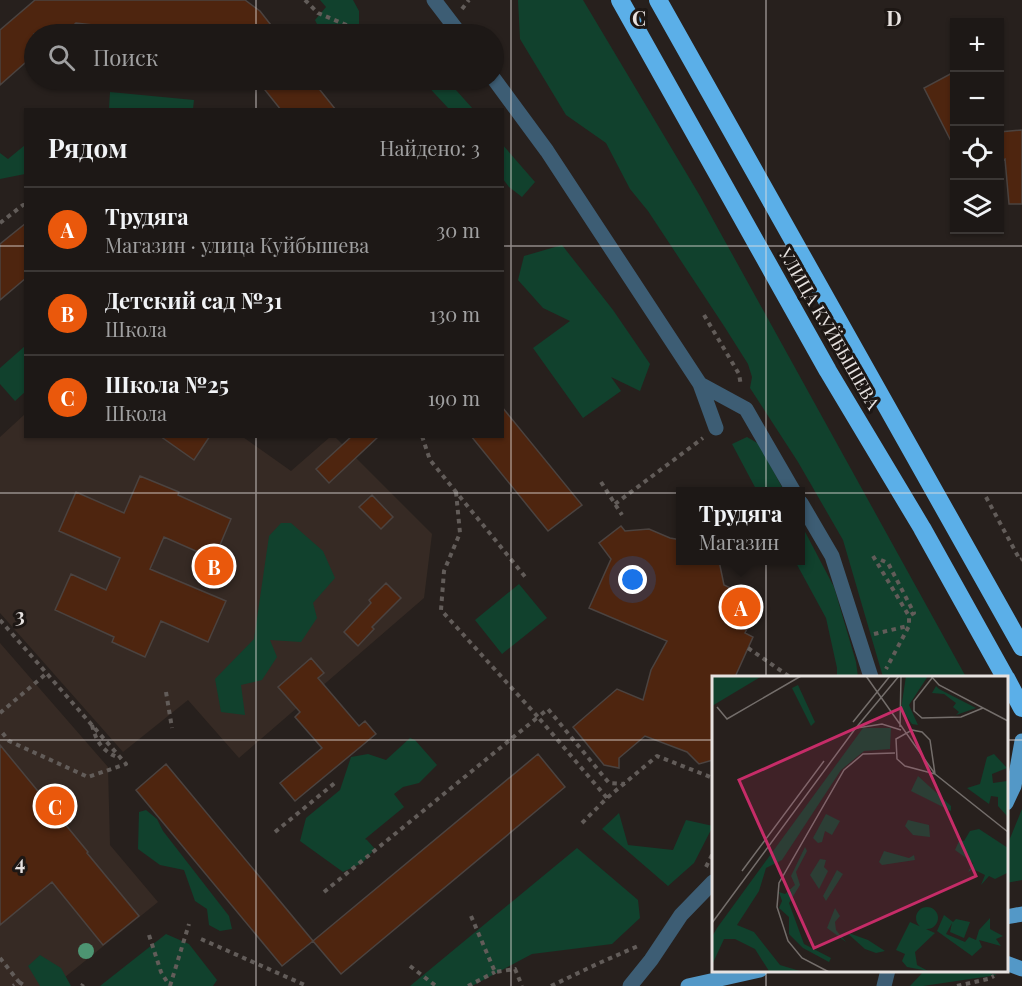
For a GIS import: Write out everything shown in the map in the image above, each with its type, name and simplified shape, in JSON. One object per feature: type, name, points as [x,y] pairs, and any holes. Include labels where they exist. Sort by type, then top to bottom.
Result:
[{"type":"highway","name":"УЛИЦА КУЙБЫШЕВА","points":[[620,0],[822,361],[922,528],[1004,676]]},
{"type":"highway","name":"УЛИЦА КУЙБЫШЕВА","points":[[658,0],[1022,647]]},
{"type":"highway","name":"УЛИЦА КУЙБЫШЕВА","points":[[1007,681],[1021,710]]},
{"type":"main road","points":[[1007,799],[1014,786],[1022,741]]},
{"type":"main road","points":[[1007,917],[1022,914]]},
{"type":"main road","points":[[1007,968],[1022,969]]},
{"type":"main road","points":[[688,986],[752,971]]},
{"type":"street","points":[[434,0],[452,24]]},
{"type":"street","points":[[502,90],[548,151],[700,384],[716,428]]},
{"type":"street","points":[[700,384],[746,409],[791,487]]},
{"type":"street","points":[[805,510],[832,556],[871,676]]},
{"type":"street","points":[[630,986],[651,960],[708,876]]},
{"type":"street","points":[[884,986],[888,971]]},
{"type":"path","points":[[305,0],[318,13],[344,24]]},
{"type":"path","points":[[0,223],[24,204]]},
{"type":"path","points":[[704,315],[740,374],[746,409]]},
{"type":"path","points":[[615,504],[716,428]]},
{"type":"path","points":[[423,438],[430,460],[527,579]]},
{"type":"path","points":[[601,482],[622,515]]},
{"type":"path","points":[[456,492],[460,533],[444,571],[441,610],[538,717],[607,798]]},
{"type":"path","points":[[986,497],[1020,560],[1022,559]]},
{"type":"path","points":[[873,556],[909,616],[909,626],[883,676]]},
{"type":"path","points":[[881,560],[888,563],[914,613],[909,616]]},
{"type":"path","points":[[0,620],[126,764],[88,777],[9,741],[0,730]]},
{"type":"path","points":[[859,638],[909,626]]},
{"type":"path","points":[[748,648],[789,676]]},
{"type":"path","points":[[0,713],[47,673]]},
{"type":"path","points":[[166,692],[172,728]]},
{"type":"path","points":[[324,892],[548,709],[609,783],[625,784]]},
{"type":"path","points":[[582,823],[607,798],[657,756],[712,778]]},
{"type":"path","points":[[275,832],[336,782]]},
{"type":"path","points":[[708,876],[712,858]]},
{"type":"path","points":[[471,916],[495,972]]},
{"type":"path","points":[[149,935],[161,972],[170,986],[189,924]]},
{"type":"path","points":[[201,939],[307,986]]},
{"type":"path","points":[[551,986],[648,942]]},
{"type":"path","points":[[0,958],[19,982],[25,986]]},
{"type":"path","points":[[410,966],[436,986]]},
{"type":"path","points":[[468,986],[495,972],[515,969],[522,986]]},
{"type":"path","points":[[957,986],[988,979],[997,971]]},
{"type":"path","points":[[987,986],[988,979]]},
{"type":"path","points":[[13,986],[19,982]]},
{"type":"shaded area","points":[[24,415],[24,438],[244,438],[291,471],[329,438],[336,438],[432,534],[424,598],[239,758],[188,700],[123,752],[0,613],[0,437]]},
{"type":"shaded area","points":[[0,643],[108,767],[110,845],[158,902],[54,986],[0,986]]},
{"type":"green space","points":[[320,0],[353,0],[359,11],[359,24],[317,24],[315,20],[326,7]]},
{"type":"green space","points":[[518,0],[583,0],[700,196],[965,676],[883,676],[843,540],[798,462],[750,388],[752,377],[748,364],[648,211],[630,189],[606,143],[566,115],[520,39]]},
{"type":"green space","points":[[431,90],[456,90],[472,108],[448,108]]},
{"type":"green space","points":[[110,92],[194,100],[193,108],[109,108]]},
{"type":"green space","points":[[24,146],[24,174],[0,179],[0,153],[8,159]]},
{"type":"green space","points":[[504,146],[535,182],[522,197],[504,180]]},
{"type":"green space","points":[[562,245],[613,310],[650,364],[640,391],[611,377],[621,391],[583,418],[533,348],[570,321],[543,308],[518,280],[524,256]]},
{"type":"green space","points":[[24,347],[24,393],[15,401],[0,384],[0,368]]},
{"type":"green space","points":[[747,437],[759,444],[782,487],[755,487],[732,444]]},
{"type":"green space","points":[[281,523],[291,523],[323,551],[335,578],[313,603],[317,618],[301,642],[270,640],[277,657],[262,680],[241,685],[245,715],[221,712],[215,679],[254,639],[269,536]]},
{"type":"green space","points":[[805,532],[834,587],[856,662],[858,676],[837,676],[826,618],[797,565],[805,565]]},
{"type":"green space","points":[[519,584],[547,618],[502,654],[475,620]]},
{"type":"green space","points":[[410,738],[415,740],[437,765],[419,783],[403,787],[394,794],[404,807],[365,839],[375,849],[362,863],[343,872],[300,841],[306,818],[340,790],[351,757],[368,754],[386,760]]},
{"type":"green space","points":[[1022,809],[1022,880],[1007,883],[1007,845]]},
{"type":"green space","points":[[146,810],[157,819],[163,831],[229,916],[232,929],[220,931],[209,925],[207,909],[195,901],[184,870],[160,865],[138,849],[139,812]]},
{"type":"green space","points":[[619,813],[628,845],[673,850],[686,820],[712,826],[694,863],[668,886],[602,829]]},
{"type":"green space","points":[[577,848],[638,900],[640,918],[612,944],[532,954],[472,986],[410,986]]},
{"type":"green space","points":[[166,934],[189,944],[217,980],[213,986],[100,986]]},
{"type":"green space","points":[[40,955],[61,968],[71,986],[40,986],[28,966]]},
{"type":"green space","points":[[924,971],[984,971],[997,975],[923,986],[910,986]]},
{"type":"building","points":[[35,0],[245,0],[260,11],[270,24],[24,24],[24,64],[0,85],[0,30]]},
{"type":"building","points":[[950,74],[950,139],[924,88]]},
{"type":"building","points":[[265,90],[320,90],[334,108],[279,108]]},
{"type":"building","points":[[1022,130],[1022,204],[1009,204],[1004,160],[1004,132]]},
{"type":"building","points":[[24,225],[24,280],[0,300],[0,244]]},
{"type":"building","points":[[504,409],[582,505],[548,531],[473,438],[504,438]]},
{"type":"building","points":[[163,438],[209,438],[194,460]]},
{"type":"building","points":[[350,438],[377,438],[329,483],[316,469]]},
{"type":"building","points":[[140,476],[179,492],[178,495],[231,519],[214,559],[164,537],[150,569],[226,601],[208,642],[161,621],[145,657],[112,642],[114,637],[55,610],[71,574],[106,590],[120,558],[59,531],[76,492],[124,513]]},
{"type":"building","points":[[372,495],[393,517],[381,529],[359,507]]},
{"type":"building","points":[[621,526],[625,531],[649,529],[676,539],[676,565],[720,565],[724,585],[760,602],[745,633],[753,637],[735,676],[712,676],[712,760],[699,764],[687,752],[645,736],[619,758],[619,768],[604,765],[573,727],[617,689],[643,700],[651,670],[667,641],[589,608],[611,559],[599,543]]},
{"type":"building","points":[[386,583],[401,598],[372,627],[374,629],[358,646],[344,632],[371,603],[369,600]]},
{"type":"building","points":[[311,658],[324,673],[318,678],[359,726],[365,721],[376,734],[295,801],[280,783],[322,748],[295,717],[300,712],[278,687]]},
{"type":"building","points":[[0,745],[139,916],[103,945],[52,882],[0,925]]},
{"type":"building","points":[[538,754],[565,787],[341,974],[313,941]]},
{"type":"building","points":[[166,764],[313,941],[282,966],[136,790]]},
{"type":"place","name":"Детский сад №31","points":[[214,566]]},
{"type":"place","name":"Трудяга","points":[[741,607]]},
{"type":"place","name":"Школа №25","points":[[55,806]]}]
